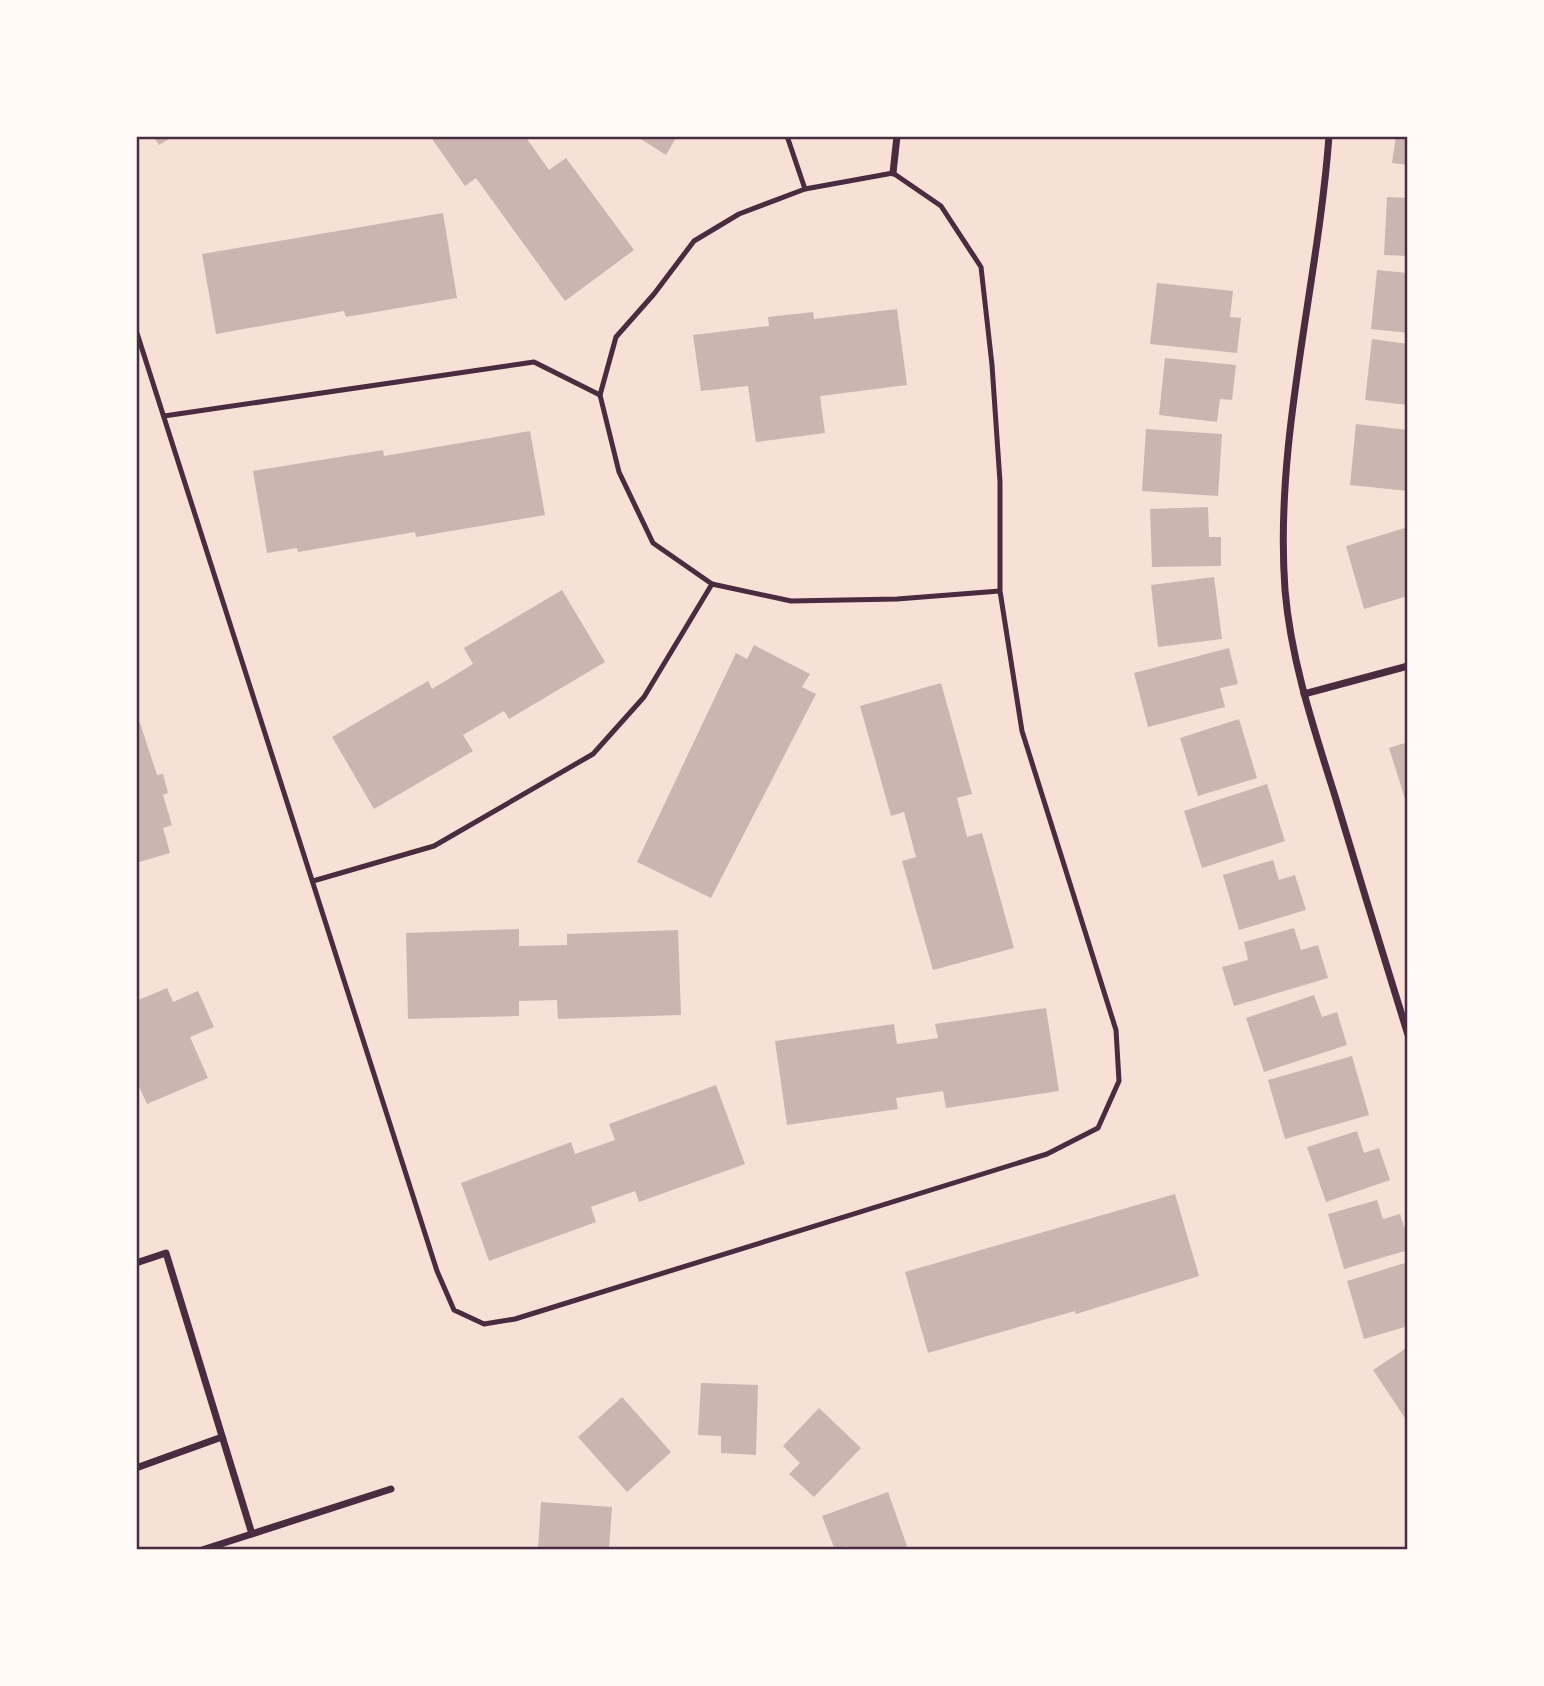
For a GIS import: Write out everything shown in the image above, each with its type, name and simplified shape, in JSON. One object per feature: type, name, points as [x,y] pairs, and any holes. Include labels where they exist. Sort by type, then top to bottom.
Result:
[{"type":"street","points":[[893,173],[897,136]]},
{"type":"street","points":[[1329,136],[1288,454],[1284,518],[1286,592],[1290,629],[1304,694],[1408,1035]]},
{"type":"street","points":[[1304,694],[1408,666]]},
{"type":"street","points":[[136,1263],[166,1253],[251,1534]]},
{"type":"street","points":[[136,1468],[222,1437]]},
{"type":"street","points":[[202,1549],[391,1489]]},
{"type":"lane","points":[[787,136],[806,189]]},
{"type":"lane","points":[[136,330],[437,1271],[454,1310],[484,1324],[515,1319],[1047,1154],[1098,1128],[1119,1081],[1116,1030],[1022,731],[1000,591],[1000,482],[992,365],[981,267],[941,206],[893,173],[806,189],[739,214],[694,241],[654,294],[615,337],[600,395],[619,471],[653,543],[712,584],[791,601],[897,599],[1000,591]]},
{"type":"lane","points":[[164,416],[534,362],[600,395]]},
{"type":"lane","points":[[313,881],[434,846],[593,754],[644,697],[712,584]]},
{"type":"building","points":[[153,136],[174,136],[159,145]]},
{"type":"building","points":[[430,136],[525,136],[549,170],[566,158],[634,250],[565,301],[476,178],[465,186]]},
{"type":"building","points":[[636,136],[677,136],[666,155]]},
{"type":"building","points":[[1396,136],[1408,136],[1408,165],[1392,163]]},
{"type":"building","points":[[1387,197],[1408,198],[1408,256],[1384,255]]},
{"type":"building","points":[[443,213],[457,298],[346,317],[344,311],[216,334],[202,254]]},
{"type":"building","points":[[1377,270],[1408,273],[1408,333],[1371,329]]},
{"type":"building","points":[[1157,283],[1233,291],[1230,317],[1241,318],[1237,353],[1150,344]]},
{"type":"building","points":[[897,309],[907,385],[820,396],[825,433],[756,442],[748,386],[701,391],[693,335],[769,326],[768,317],[813,312],[814,319]]},
{"type":"building","points":[[1372,339],[1408,344],[1408,405],[1365,400]]},
{"type":"building","points":[[1165,358],[1236,365],[1232,400],[1220,399],[1217,422],[1159,415]]},
{"type":"building","points":[[1356,424],[1408,430],[1408,491],[1350,485]]},
{"type":"building","points":[[1146,429],[1222,434],[1218,496],[1142,491]]},
{"type":"building","points":[[530,431],[545,515],[416,537],[415,532],[298,552],[297,548],[267,553],[253,471],[383,450],[384,456]]},
{"type":"building","points":[[1208,507],[1209,537],[1221,537],[1221,566],[1152,567],[1150,509]]},
{"type":"building","points":[[1408,527],[1408,596],[1364,609],[1346,546]]},
{"type":"building","points":[[1214,577],[1222,639],[1158,647],[1151,585]]},
{"type":"building","points":[[562,590],[605,662],[509,719],[504,711],[463,735],[473,751],[374,809],[332,737],[428,681],[432,689],[473,664],[464,648]]},
{"type":"building","points":[[754,645],[810,674],[802,687],[816,694],[711,898],[637,862],[736,653],[747,659]]},
{"type":"building","points":[[1229,648],[1238,684],[1220,688],[1225,707],[1148,727],[1134,673]]},
{"type":"building","points":[[941,683],[972,794],[957,798],[967,837],[982,833],[1014,948],[933,970],[902,861],[916,857],[904,812],[891,816],[860,706]]},
{"type":"building","points":[[1239,719],[1257,778],[1198,796],[1180,738]]},
{"type":"building","points":[[140,723],[157,775],[163,774],[168,793],[163,795],[172,825],[163,828],[170,853],[136,863],[136,724]]},
{"type":"building","points":[[1408,742],[1408,805],[1407,805],[1389,748]]},
{"type":"building","points":[[1267,784],[1285,841],[1202,868],[1184,811]]},
{"type":"building","points":[[1273,860],[1279,880],[1295,875],[1306,910],[1239,930],[1223,875]]},
{"type":"building","points":[[1294,928],[1301,950],[1318,945],[1328,978],[1234,1006],[1222,967],[1248,960],[1244,942]]},
{"type":"building","points":[[519,929],[519,946],[567,945],[567,934],[678,930],[681,1015],[558,1019],[557,1000],[519,1001],[519,1016],[408,1019],[406,933]]},
{"type":"building","points":[[167,988],[173,1002],[198,991],[214,1027],[190,1037],[208,1078],[147,1104],[136,1080],[136,1001]]},
{"type":"building","points":[[1314,995],[1322,1017],[1337,1012],[1347,1045],[1264,1072],[1246,1018]]},
{"type":"building","points":[[1046,1008],[1059,1091],[946,1108],[943,1091],[896,1098],[898,1109],[787,1125],[775,1041],[894,1024],[897,1044],[938,1038],[935,1024]]},
{"type":"building","points":[[1352,1056],[1369,1115],[1285,1139],[1268,1080]]},
{"type":"building","points":[[716,1085],[745,1164],[639,1202],[635,1191],[591,1207],[596,1222],[489,1261],[461,1183],[571,1142],[575,1154],[615,1140],[609,1124]]},
{"type":"building","points":[[1357,1131],[1364,1153],[1379,1148],[1390,1180],[1326,1202],[1307,1147]]},
{"type":"building","points":[[1175,1194],[1199,1276],[1076,1314],[1075,1311],[928,1353],[905,1272]]},
{"type":"building","points":[[1377,1200],[1383,1219],[1400,1214],[1408,1239],[1408,1250],[1344,1269],[1328,1214]]},
{"type":"building","points":[[1408,1262],[1408,1326],[1364,1339],[1347,1281]]},
{"type":"building","points":[[1408,1347],[1408,1417],[1405,1418],[1373,1370]]},
{"type":"building","points":[[701,1383],[758,1385],[756,1455],[721,1453],[721,1436],[698,1435]]},
{"type":"building","points":[[622,1397],[671,1452],[627,1492],[578,1437]]},
{"type":"building","points":[[819,1408],[861,1448],[814,1497],[789,1474],[800,1463],[783,1446]]},
{"type":"building","points":[[888,1492],[907,1546],[898,1550],[849,1550],[847,1546],[835,1550],[822,1516]]},
{"type":"building","points":[[541,1502],[612,1507],[609,1550],[538,1550]]}]
